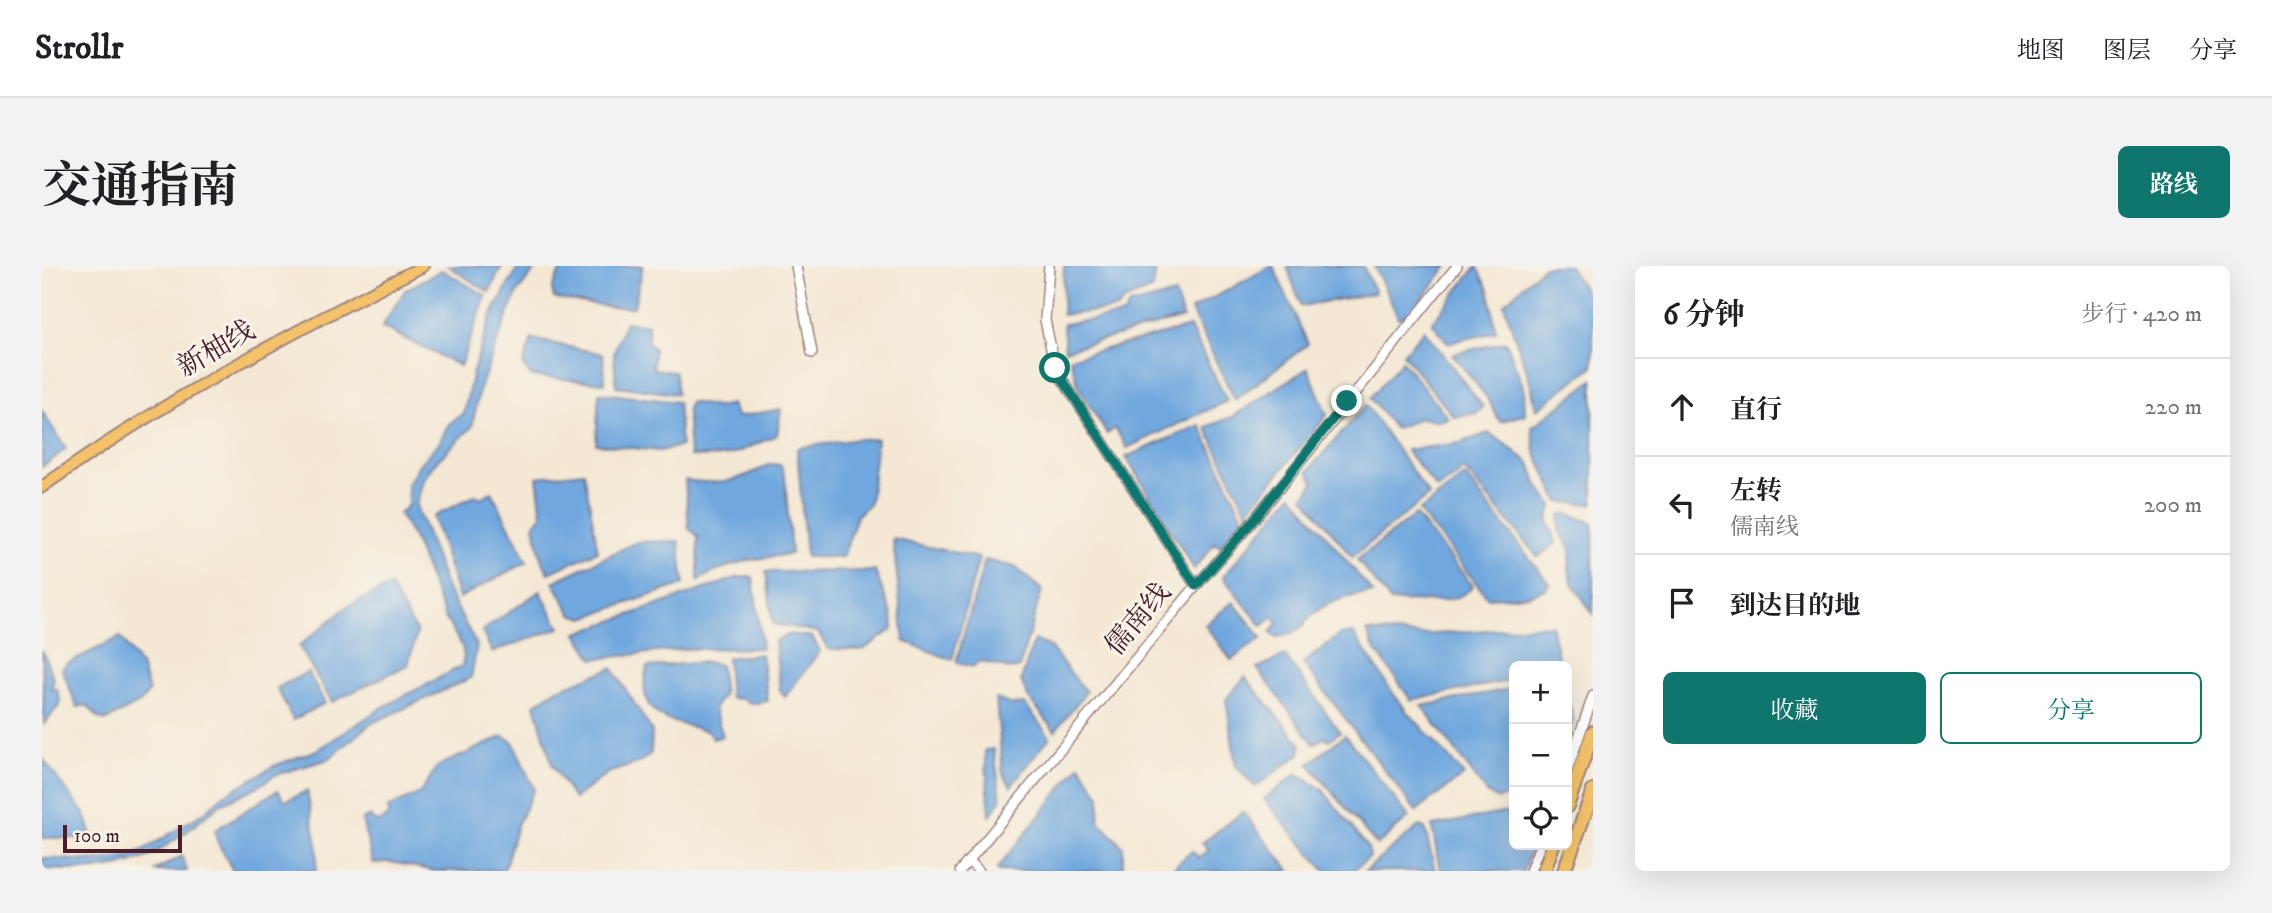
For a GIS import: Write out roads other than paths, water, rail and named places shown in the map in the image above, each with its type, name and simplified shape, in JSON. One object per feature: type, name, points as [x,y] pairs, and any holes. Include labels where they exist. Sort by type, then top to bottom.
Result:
[{"type":"highway","points":[[1572,792],[1593,732]]},
{"type":"highway","points":[[1564,871],[1593,791]]},
{"type":"highway","points":[[1544,871],[1551,850]]},
{"type":"main road","name":"新柚线","points":[[42,487],[101,445],[250,354],[423,266]]},
{"type":"street","points":[[796,266],[812,353]]},
{"type":"street","points":[[1049,266],[1045,320],[1055,368],[1196,586]]},
{"type":"street","name":"儒南线","points":[[961,871],[1252,522],[1457,266]]},
{"type":"street","points":[[1572,757],[1593,696]]},
{"type":"street","points":[[1530,871],[1538,850]]},
{"type":"street","points":[[969,861],[979,871]]},
{"type":"water","points":[[448,266],[502,266],[489,292]]},
{"type":"water","points":[[519,266],[538,266],[517,293],[504,324],[480,388],[472,427],[433,465],[423,481],[416,506],[448,591],[477,646],[471,678],[370,724],[329,759],[275,775],[259,786],[219,805],[151,856],[120,866],[94,870],[42,869],[42,858],[101,861],[129,857],[144,850],[206,811],[222,796],[276,765],[317,750],[383,707],[462,666],[462,646],[446,619],[414,540],[399,514],[408,505],[408,484],[420,463],[439,443],[449,424],[464,413],[473,371],[491,316]]},
{"type":"water","points":[[562,266],[643,266],[634,307],[611,307],[554,298],[552,289]]},
{"type":"water","points":[[1064,266],[1156,266],[1153,289],[1125,300],[1117,309],[1062,315]]},
{"type":"water","points":[[1271,266],[1308,344],[1235,400],[1191,310]]},
{"type":"water","points":[[1287,266],[1363,266],[1375,293],[1301,306]]},
{"type":"water","points":[[1374,266],[1448,266],[1414,309],[1399,319]]},
{"type":"water","points":[[1477,266],[1489,290],[1496,332],[1448,343],[1432,322]]},
{"type":"water","points":[[1544,266],[1569,266],[1593,304],[1593,366],[1536,410],[1534,396],[1504,304]]},
{"type":"water","points":[[442,270],[486,296],[460,366],[382,327],[405,290]]},
{"type":"water","points":[[1175,294],[1183,318],[1065,350],[1063,324],[1124,315],[1129,305]]},
{"type":"water","points":[[625,322],[648,325],[648,343],[654,349],[653,369],[675,372],[677,394],[616,386],[614,353]]},
{"type":"water","points":[[1190,327],[1227,401],[1127,448],[1115,428],[1107,434],[1079,388],[1070,358]]},
{"type":"water","points":[[1424,330],[1483,407],[1477,413],[1454,417],[1403,354]]},
{"type":"water","points":[[532,339],[603,354],[605,383],[531,376],[523,365]]},
{"type":"water","points":[[1506,342],[1524,389],[1525,414],[1500,422],[1486,396],[1452,354]]},
{"type":"water","points":[[1402,361],[1448,418],[1439,421],[1420,418],[1395,429],[1370,398]]},
{"type":"water","points":[[1308,368],[1327,415],[1247,512],[1206,427],[1232,417]]},
{"type":"water","points":[[1593,380],[1593,504],[1559,502],[1535,452],[1532,427]]},
{"type":"water","points":[[599,393],[678,402],[681,446],[660,451],[596,444]]},
{"type":"water","points":[[690,402],[718,407],[731,404],[737,417],[781,409],[777,435],[727,455],[690,456],[687,409]]},
{"type":"water","points":[[1366,405],[1429,495],[1352,557],[1304,497],[1314,482],[1308,471]]},
{"type":"water","points":[[42,411],[66,449],[42,467]]},
{"type":"water","points":[[1200,425],[1244,519],[1220,547],[1215,543],[1194,569],[1126,457]]},
{"type":"water","points":[[1488,433],[1530,463],[1538,486],[1552,505],[1548,521],[1556,543],[1538,557],[1465,470],[1437,489],[1406,450],[1460,443]]},
{"type":"water","points":[[858,439],[877,439],[870,503],[857,516],[843,557],[806,557],[797,448]]},
{"type":"water","points":[[770,464],[781,465],[785,477],[791,554],[731,565],[698,581],[698,536],[689,529],[685,480],[729,481]]},
{"type":"water","points":[[584,472],[598,551],[549,573],[541,559],[534,525],[542,515],[537,477]]},
{"type":"water","points":[[1465,476],[1549,583],[1546,589],[1529,595],[1488,598],[1419,511]]},
{"type":"water","points":[[492,492],[527,562],[459,598],[433,517],[476,495],[480,498]]},
{"type":"water","points":[[1292,494],[1373,593],[1334,601],[1315,613],[1294,632],[1275,637],[1270,632],[1278,623],[1273,617],[1262,626],[1223,577]]},
{"type":"water","points":[[1566,513],[1593,523],[1593,614],[1572,583],[1569,569],[1571,548],[1559,531],[1560,516]]},
{"type":"water","points":[[1415,515],[1473,586],[1466,593],[1446,600],[1391,602],[1357,560]]},
{"type":"water","points":[[893,539],[979,558],[952,660],[904,641]]},
{"type":"water","points":[[679,541],[684,584],[584,618],[572,614],[553,582],[637,542]]},
{"type":"water","points":[[985,560],[1015,567],[1042,590],[1019,668],[1010,669],[980,661],[973,667],[956,662]]},
{"type":"water","points":[[875,571],[892,615],[893,629],[863,650],[828,649],[818,632],[773,624],[766,572]]},
{"type":"water","points":[[739,577],[753,577],[762,648],[685,649],[593,659],[577,633]]},
{"type":"water","points":[[390,586],[417,633],[408,665],[332,702],[299,646],[348,606]]},
{"type":"water","points":[[540,591],[560,628],[492,652],[482,631]]},
{"type":"water","points":[[1233,602],[1262,638],[1231,660],[1205,625]]},
{"type":"water","points":[[1551,625],[1559,661],[1509,661],[1509,681],[1411,700],[1373,646],[1367,631],[1421,635]]},
{"type":"water","points":[[1353,633],[1399,702],[1464,775],[1416,811],[1303,663],[1340,635]]},
{"type":"water","points":[[790,634],[812,637],[820,651],[785,697],[780,690],[775,641]]},
{"type":"water","points":[[120,637],[142,668],[149,692],[140,703],[105,721],[98,718],[87,705],[77,707],[62,669],[66,664]]},
{"type":"water","points":[[1034,640],[1050,647],[1086,692],[1055,731],[1028,697],[1021,681]]},
{"type":"water","points":[[42,650],[54,679],[51,689],[57,689],[61,703],[44,724]]},
{"type":"water","points":[[761,654],[768,701],[750,704],[743,699],[730,698],[727,658]]},
{"type":"water","points":[[1285,656],[1340,732],[1329,740],[1325,737],[1314,744],[1257,668]]},
{"type":"water","points":[[706,662],[720,665],[724,694],[714,708],[723,736],[713,739],[708,731],[658,715],[646,698],[644,684],[647,667]]},
{"type":"water","points":[[612,668],[652,731],[651,753],[641,762],[608,773],[574,799],[552,765],[535,704],[558,689]]},
{"type":"water","points":[[308,672],[325,703],[293,720],[277,688]]},
{"type":"water","points":[[1245,677],[1301,744],[1300,754],[1255,787],[1236,766],[1226,699]]},
{"type":"water","points":[[1509,689],[1509,796],[1498,799],[1487,793],[1422,706]]},
{"type":"water","points":[[996,699],[1012,705],[1025,704],[1050,737],[1011,786],[1003,774]]},
{"type":"water","points":[[1345,735],[1409,817],[1377,845],[1309,764]]},
{"type":"water","points":[[504,736],[513,742],[534,789],[517,825],[504,870],[436,871],[390,862],[373,863],[362,820],[370,816],[374,821],[382,821],[389,814],[388,808],[420,793],[438,766]]},
{"type":"water","points":[[994,749],[1001,800],[990,816],[985,750]]},
{"type":"water","points":[[42,758],[85,815],[93,838],[42,838]]},
{"type":"water","points":[[1080,765],[1100,796],[1099,821],[1123,847],[1123,871],[999,871],[997,869]]},
{"type":"water","points":[[1297,774],[1322,789],[1368,848],[1370,857],[1352,871],[1325,871],[1264,799]]},
{"type":"water","points":[[278,790],[285,801],[307,791],[317,845],[316,871],[233,871],[217,841],[215,830]]},
{"type":"water","points":[[1243,812],[1290,871],[1176,871],[1173,868],[1192,851],[1199,858],[1209,851],[1202,843]]},
{"type":"water","points":[[1506,812],[1509,815],[1509,850],[1531,850],[1523,871],[1440,871],[1432,826]]},
{"type":"water","points":[[1419,826],[1425,828],[1435,871],[1365,871]]},
{"type":"water","points":[[182,856],[187,871],[154,871],[156,870]]}]
